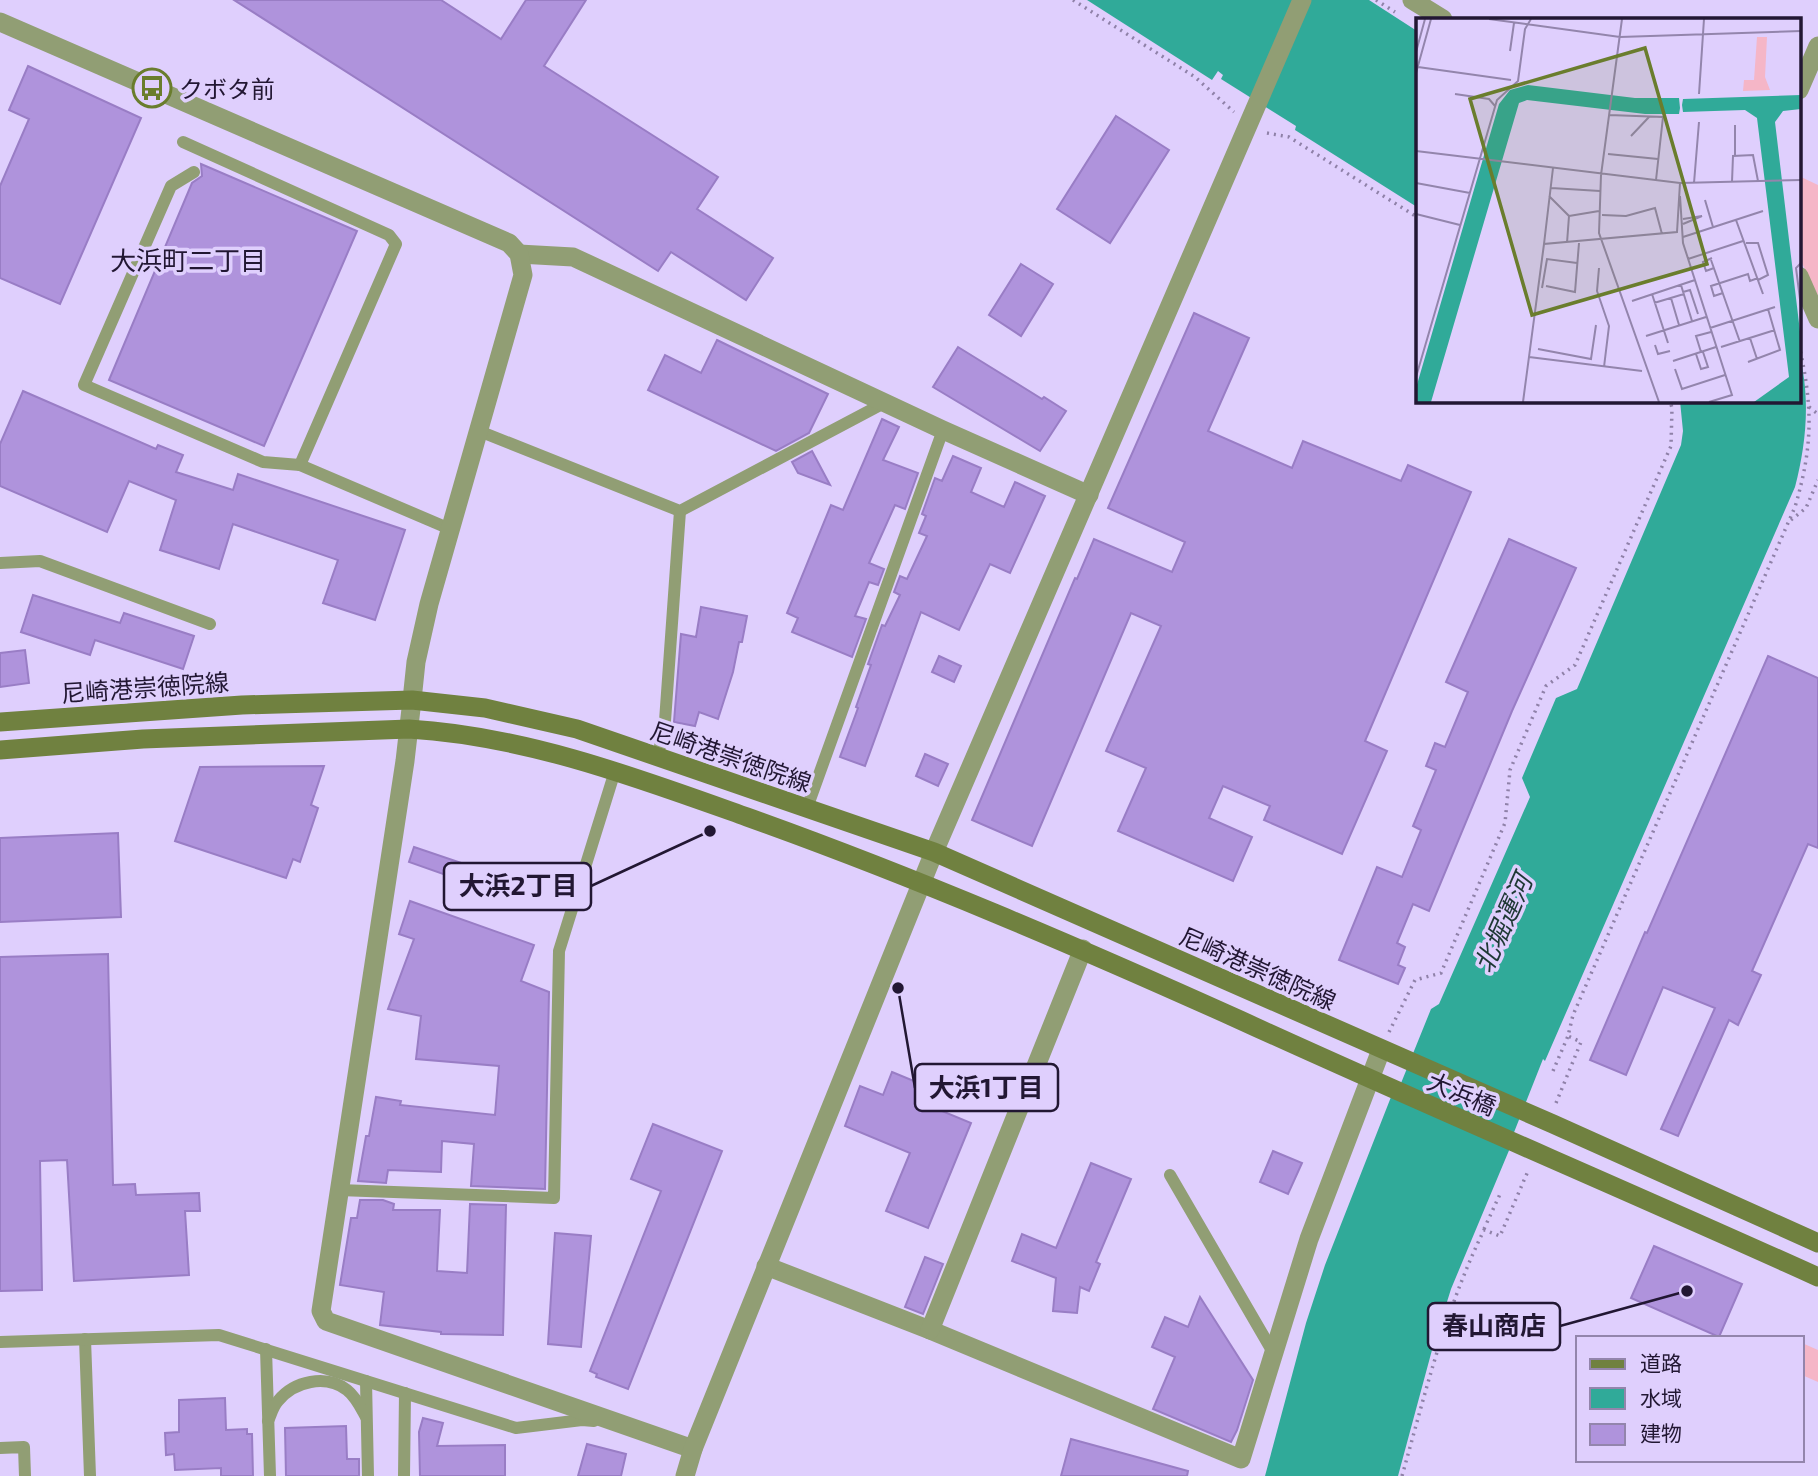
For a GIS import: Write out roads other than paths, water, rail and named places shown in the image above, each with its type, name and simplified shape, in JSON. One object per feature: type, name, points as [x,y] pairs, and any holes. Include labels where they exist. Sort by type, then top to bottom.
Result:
[{"type":"main road","name":"尼崎港崇徳院線","points":[[0,722],[242,705],[412,700],[519,715],[577,729],[934,852],[1402,1059]]},
{"type":"main road","points":[[0,750],[144,739],[409,729],[439,731],[527,746],[615,771],[922,882],[1083,949],[1378,1083]]},
{"type":"main road","name":"大浜橋","points":[[1402,1059],[1818,1243]]},
{"type":"main road","name":"大浜橋","points":[[1378,1083],[1818,1277]]},
{"type":"street","points":[[685,1476],[693,1449],[766,1266],[934,852],[1302,0]]},
{"type":"street","points":[[1412,0],[1441,18]]},
{"type":"street","points":[[0,22],[509,243],[519,254],[523,275],[429,604],[416,662],[409,729],[321,1311],[326,1321],[693,1449]]},
{"type":"street","points":[[1800,88],[1818,46]]},
{"type":"street","points":[[519,254],[573,257],[943,430],[1089,495]]},
{"type":"street","points":[[1800,278],[1818,319]]},
{"type":"street","points":[[930,1330],[1083,949]]},
{"type":"street","points":[[766,1266],[930,1330],[1241,1459],[1309,1239],[1378,1083],[1381,1050]]},
{"type":"lane","points":[[183,142],[389,235],[396,244],[300,465]]},
{"type":"lane","points":[[194,172],[171,186],[84,385],[263,462],[300,465],[450,530]]},
{"type":"lane","points":[[479,431],[680,511],[886,402]]},
{"type":"lane","points":[[807,808],[943,430]]},
{"type":"lane","points":[[658,757],[665,721],[680,511]]},
{"type":"lane","points":[[0,564],[40,561],[210,624]]},
{"type":"lane","points":[[339,1190],[554,1198],[559,951],[615,771]]},
{"type":"lane","points":[[1170,1175],[1274,1354]]},
{"type":"lane","points":[[0,1342],[219,1335],[516,1428],[582,1420],[628,1425]]},
{"type":"lane","points":[[85,1339],[90,1476]]},
{"type":"lane","points":[[266,1349],[270,1476]]},
{"type":"lane","points":[[268,1421],[276,1402],[294,1387],[313,1381],[331,1382],[347,1390],[366,1417]]},
{"type":"lane","points":[[366,1381],[368,1476]]},
{"type":"lane","points":[[404,1476],[405,1393]]},
{"type":"lane","points":[[0,1448],[24,1447],[25,1476]]},
{"type":"water","points":[[1087,0],[1369,0],[1416,30],[1416,206],[1295,130],[1296,126],[1221,79],[1223,75],[1218,71],[1212,80]]},
{"type":"water","name":"北堀運河","points":[[1800,358],[1805,387],[1806,421],[1795,487],[1545,1061],[1543,1059],[1510,1148],[1451,1289],[1398,1476],[1265,1476],[1306,1323],[1325,1265],[1391,1097],[1395,1098],[1431,1009],[1439,1004],[1530,797],[1522,778],[1556,698],[1577,689],[1681,445],[1683,431],[1680,402],[1800,402]]},
{"type":"place","name":"クボタ前","points":[[152,88]]},
{"type":"place","name":"大浜2丁目","points":[[710,831]]},
{"type":"place","name":"大浜1丁目","points":[[898,988]]},
{"type":"place","name":"春山商店","points":[[1687,1291]]},
{"type":"district","name":"大浜町二丁目","points":[[188,259]]}]
